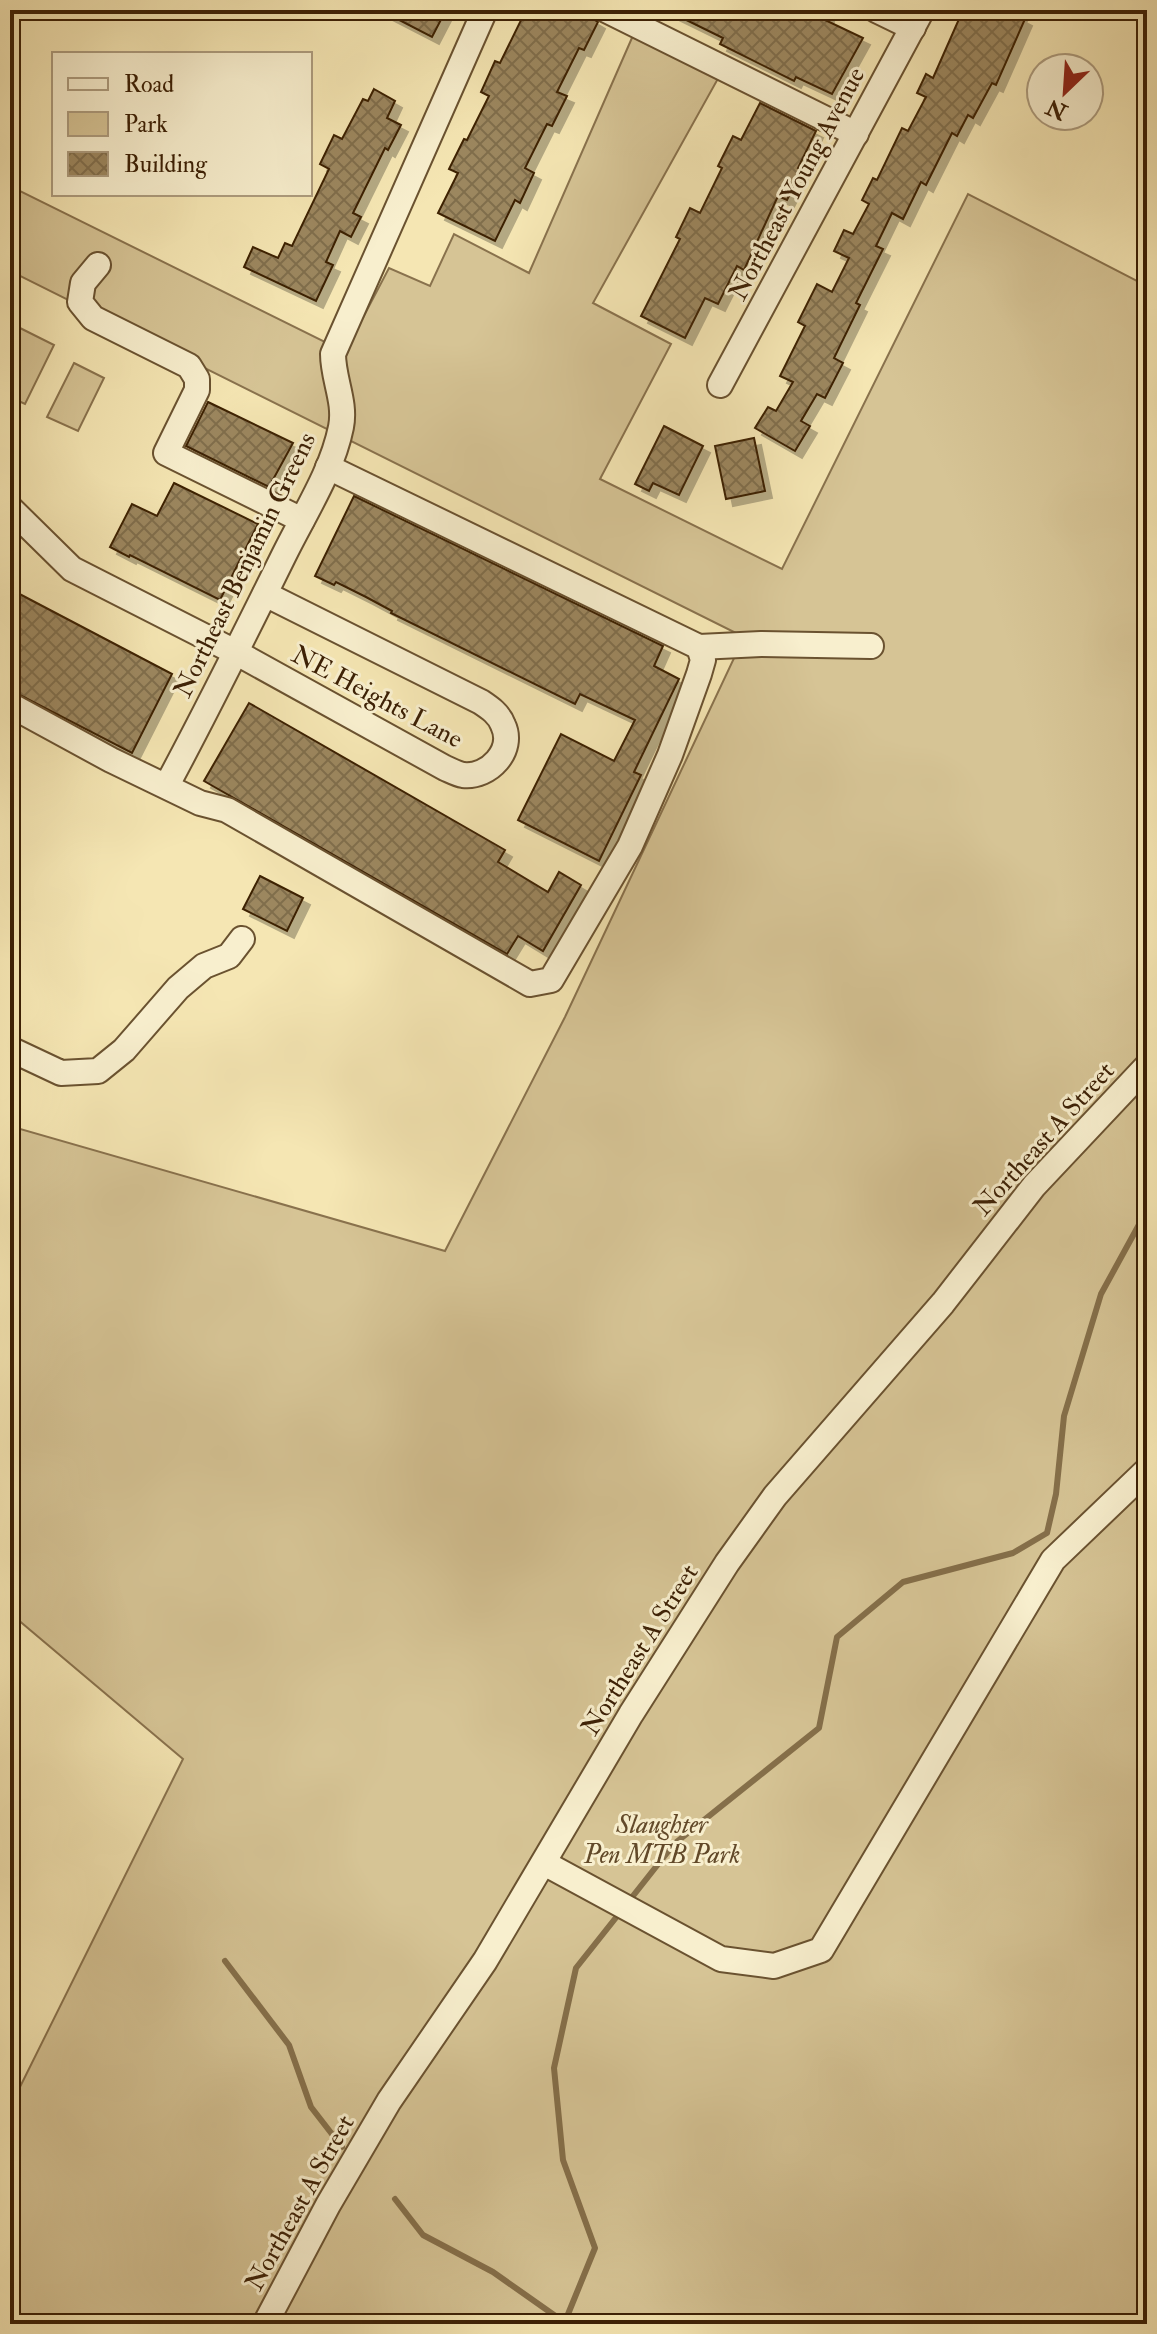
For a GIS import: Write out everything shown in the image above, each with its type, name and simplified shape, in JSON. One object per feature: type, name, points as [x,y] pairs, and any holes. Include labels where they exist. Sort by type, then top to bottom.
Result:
[{"type":"street","name":"Northeast Benjamin Greens","points":[[167,785],[237,653],[328,467],[341,427],[343,406],[333,372],[333,354],[485,10]]},
{"type":"street","points":[[606,10],[856,134]]},
{"type":"street","points":[[876,10],[918,19]]},
{"type":"street","name":"Northeast Young Avenue","points":[[720,385],[918,19]]},
{"type":"street","points":[[98,265],[83,283],[80,302],[93,318],[189,366],[197,379],[197,390],[166,453],[302,520]]},
{"type":"street","points":[[328,467],[699,647],[761,644],[871,646]]},
{"type":"street","name":"NE Heights Lane","points":[[10,508],[72,569],[237,653],[445,768],[464,775],[484,772],[502,754],[506,742],[505,727],[495,712],[481,702],[265,594]]},
{"type":"street","points":[[10,705],[111,760],[200,803],[227,810],[530,984],[551,980],[636,833],[670,755],[699,674],[703,660],[699,647]]},
{"type":"street","points":[[10,1049],[61,1073],[98,1071],[124,1050],[178,988],[204,966],[229,956],[242,939]]},
{"type":"street","name":"Northeast A Street","points":[[265,2324],[328,2205],[389,2101],[485,1961],[631,1714],[727,1563],[775,1496],[943,1303],[1034,1186],[1147,1066]]},
{"type":"street","points":[[544,1863],[721,1959],[774,1966],[821,1950],[1053,1560],[1147,1470]]},
{"type":"green space","name":"Slaughter Pen MTB Park","points":[[635,31],[720,75],[593,303],[671,344],[600,479],[782,569],[968,194],[1147,286],[1147,2324],[10,2324],[10,2107],[183,1759],[10,1613],[10,1126],[445,1251],[565,1017],[744,637],[10,271],[10,186],[345,352],[389,268],[430,286],[454,234],[529,273]]},
{"type":"green space","points":[[10,323],[54,345],[25,404],[10,397]]},
{"type":"green space","points":[[74,363],[104,378],[78,431],[47,417]]},
{"type":"building","points":[[380,10],[446,10],[432,37]]},
{"type":"building","points":[[526,10],[578,10],[598,22],[584,50],[579,48],[557,92],[567,96],[552,126],[547,124],[525,168],[534,173],[520,203],[515,200],[495,241],[438,213],[458,173],[449,169],[489,96],[481,92],[495,61],[500,63]]},
{"type":"building","points":[[666,10],[817,10],[827,15],[825,20],[863,38],[832,94],[796,77],[794,81],[720,44],[723,38]]},
{"type":"building","points":[[963,10],[1022,10],[1019,16],[1025,19],[996,85],[992,83],[973,118],[968,115],[957,136],[952,133],[926,185],[921,182],[903,219],[892,213],[876,246],[883,249],[856,303],[860,305],[834,358],[843,363],[825,398],[817,394],[801,421],[810,426],[795,451],[755,428],[768,407],[776,411],[793,382],[780,376],[805,326],[798,322],[817,284],[832,292],[849,258],[834,251],[844,230],[853,234],[869,204],[862,200],[873,178],[877,180],[902,128],[908,131],[926,97],[917,93],[926,74],[933,78]]},
{"type":"building","points":[[374,89],[395,101],[387,118],[401,125],[388,150],[385,148],[353,213],[361,217],[351,237],[340,231],[326,262],[333,265],[316,301],[244,267],[253,247],[278,258],[285,243],[292,246],[329,169],[320,164],[334,135],[342,139],[363,99],[368,101]]},
{"type":"building","points":[[760,103],[816,131],[787,200],[778,196],[744,270],[737,266],[718,304],[705,298],[685,338],[641,316],[680,239],[676,237],[690,208],[700,213],[722,168],[718,166],[733,136],[741,140]]},
{"type":"building","points":[[208,402],[293,443],[269,487],[186,446]]},
{"type":"building","points":[[664,426],[703,446],[679,495],[653,483],[649,491],[635,484]]},
{"type":"building","points":[[754,438],[765,491],[726,499],[715,446]]},
{"type":"building","points":[[174,483],[258,524],[220,600],[110,547],[132,504],[157,516]]},
{"type":"building","points":[[354,496],[663,646],[654,666],[679,679],[634,772],[641,775],[599,861],[518,820],[561,734],[614,761],[635,720],[580,694],[575,704],[391,613],[336,582],[334,585],[315,576]]},
{"type":"building","points":[[10,589],[172,674],[132,753],[10,690]]},
{"type":"building","points":[[249,703],[505,850],[498,862],[548,892],[559,872],[581,885],[543,951],[518,936],[507,954],[204,781]]},
{"type":"building","points":[[260,876],[303,898],[287,931],[243,909]]},
{"type":"waterway","points":[[629,1901],[674,1844],[819,1728],[837,1637],[903,1582],[1013,1553],[1047,1533],[1056,1494],[1064,1416],[1101,1294],[1147,1210]]},
{"type":"waterway","points":[[564,2324],[595,2248],[563,2160],[554,2068],[576,1968],[622,1910]]},
{"type":"waterway","points":[[225,1961],[289,2045],[311,2107],[342,2147]]},
{"type":"waterway","points":[[395,2199],[423,2235],[493,2272],[564,2322]]}]
